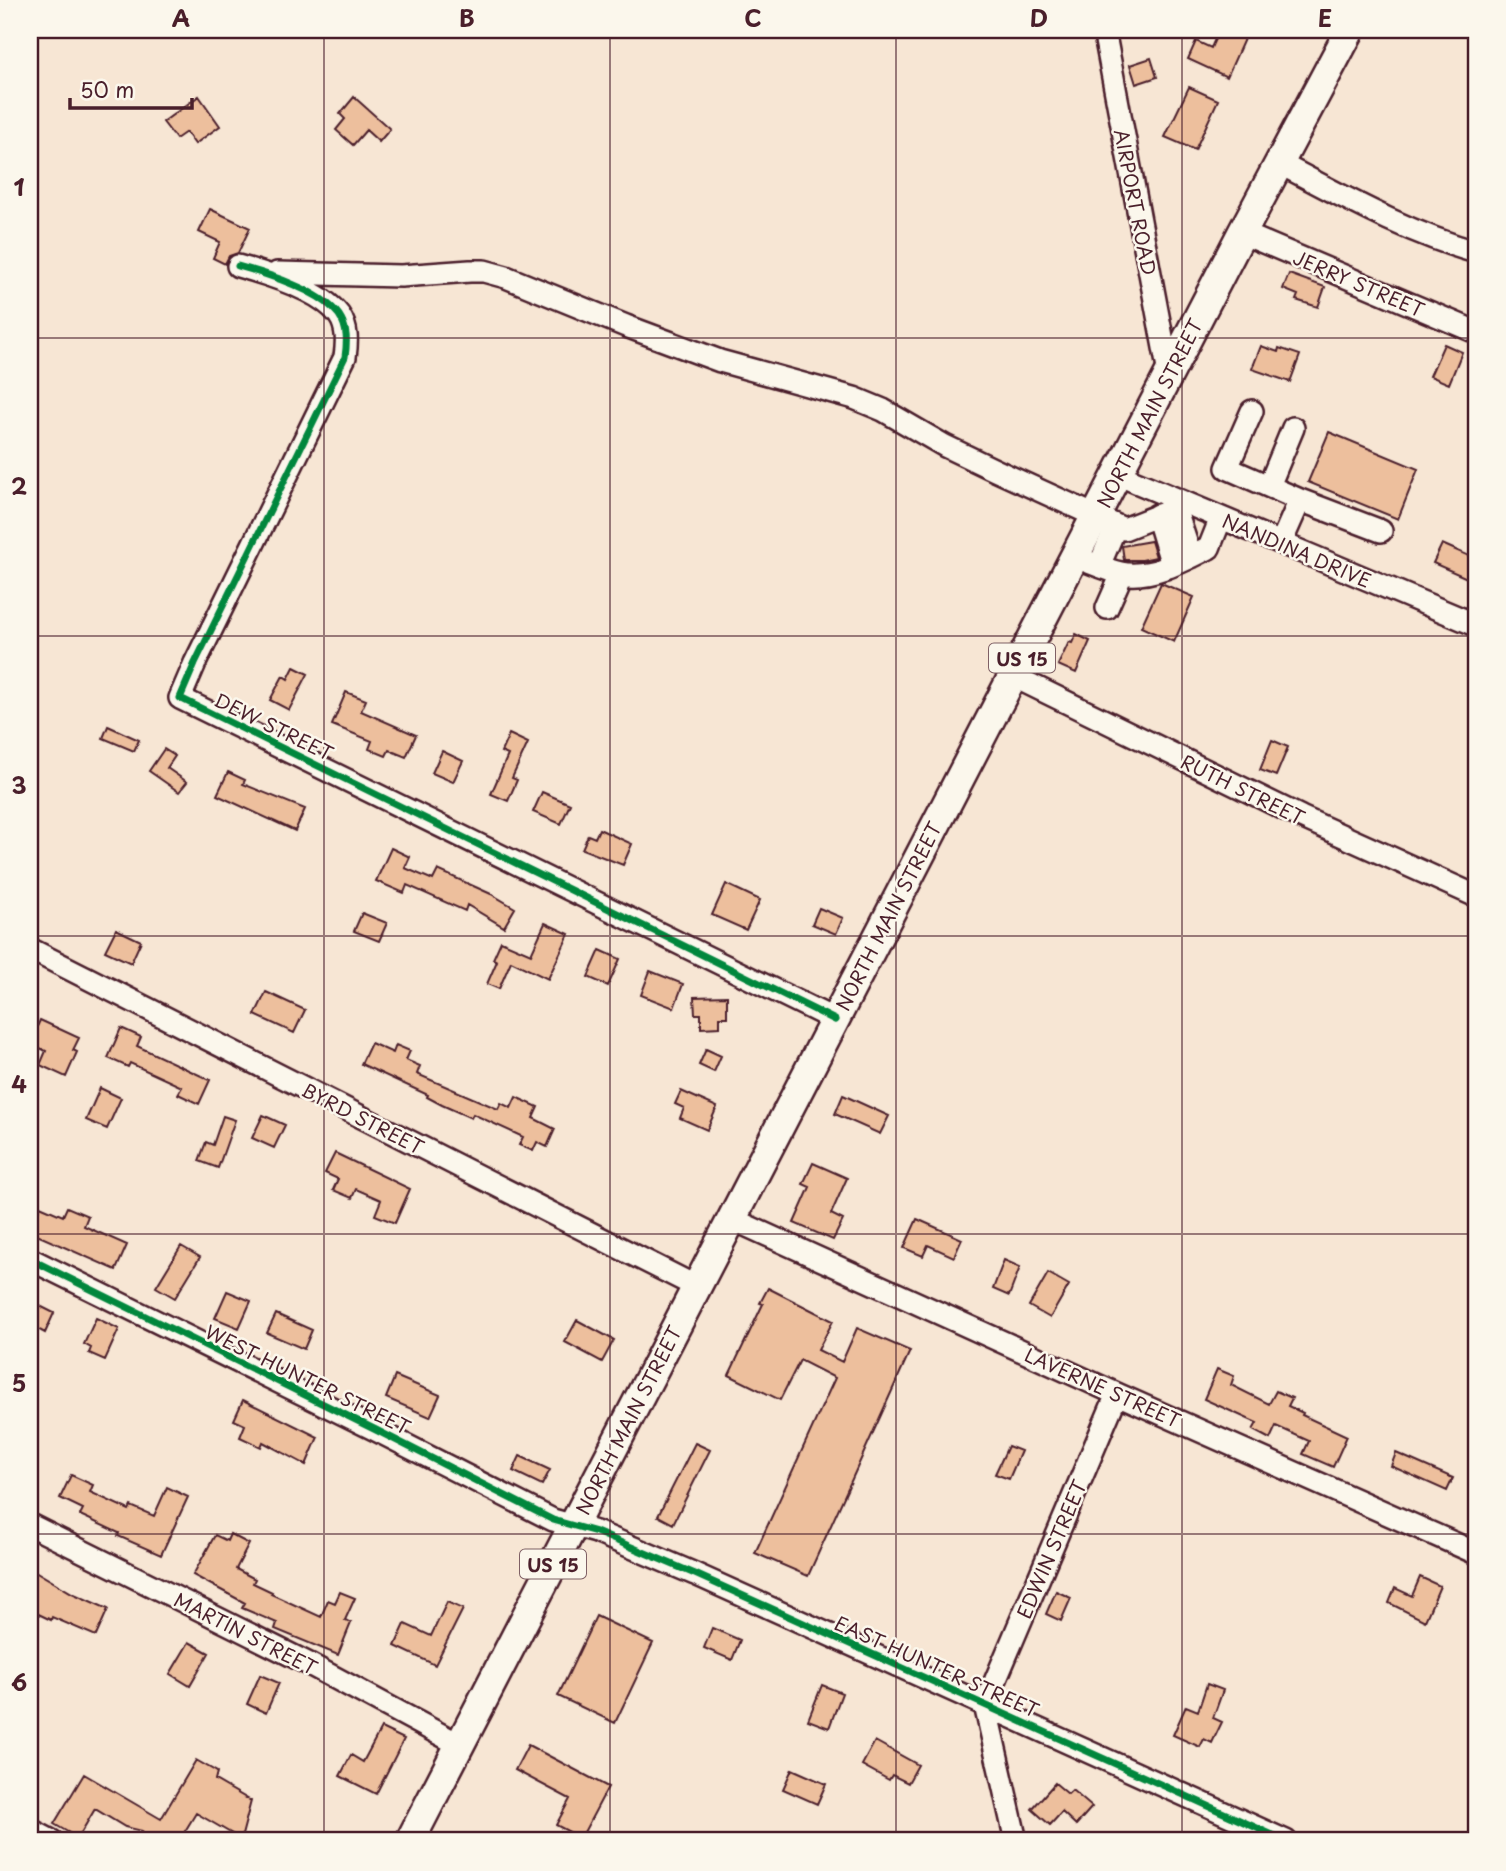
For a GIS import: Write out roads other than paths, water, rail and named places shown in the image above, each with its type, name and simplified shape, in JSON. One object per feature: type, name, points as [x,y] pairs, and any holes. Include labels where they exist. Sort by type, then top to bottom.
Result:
[{"type":"main road","name":"NORTH MAIN STREET","points":[[410,1841],[1013,676],[1087,561],[1106,521],[1117,474],[1350,30]]},
{"type":"street","name":"AIRPORT ROAD","points":[[1104,30],[1169,374]]},
{"type":"street","points":[[1279,163],[1444,244],[1476,252]]},
{"type":"street","name":"JERRY STREET","points":[[1242,233],[1476,332]]},
{"type":"street","name":"DEW STREET","points":[[238,266],[264,273],[327,304],[343,322],[348,342],[345,357],[180,698],[835,1020]]},
{"type":"street","points":[[264,273],[401,276],[484,271],[506,277],[720,361],[854,398],[883,410],[945,446],[1124,529],[1173,509],[1181,561]]},
{"type":"street","points":[[1252,411],[1227,468],[1381,531]]},
{"type":"street","points":[[1269,486],[1293,428]]},
{"type":"street","name":"NANDINA DRIVE","points":[[1117,474],[1173,509],[1221,517],[1476,625]]},
{"type":"street","points":[[1281,543],[1300,500]]},
{"type":"street","points":[[1087,561],[1122,574],[1142,574],[1209,548],[1221,517]]},
{"type":"street","points":[[1107,608],[1122,574]]},
{"type":"street","name":"RUTH STREET","points":[[1013,676],[1301,817],[1476,896]]},
{"type":"street","name":"BYRD STREET","points":[[30,949],[696,1287]]},
{"type":"street","name":"LAVERNE STREET","points":[[732,1219],[1476,1553]]},
{"type":"street","name":"WEST HUNTER STREET","points":[[30,1259],[553,1520],[573,1526]]},
{"type":"street","name":"EDWIN STREET","points":[[985,1705],[1118,1394]]},
{"type":"street","name":"MARTIN STREET","points":[[30,1525],[311,1665],[460,1745]]},
{"type":"street","name":"EAST HUNTER STREET","points":[[573,1526],[596,1532],[695,1574],[1286,1841]]},
{"type":"street","points":[[985,1705],[1016,1841]]},
{"type":"street","points":[[31,1834],[52,1841]]}]
